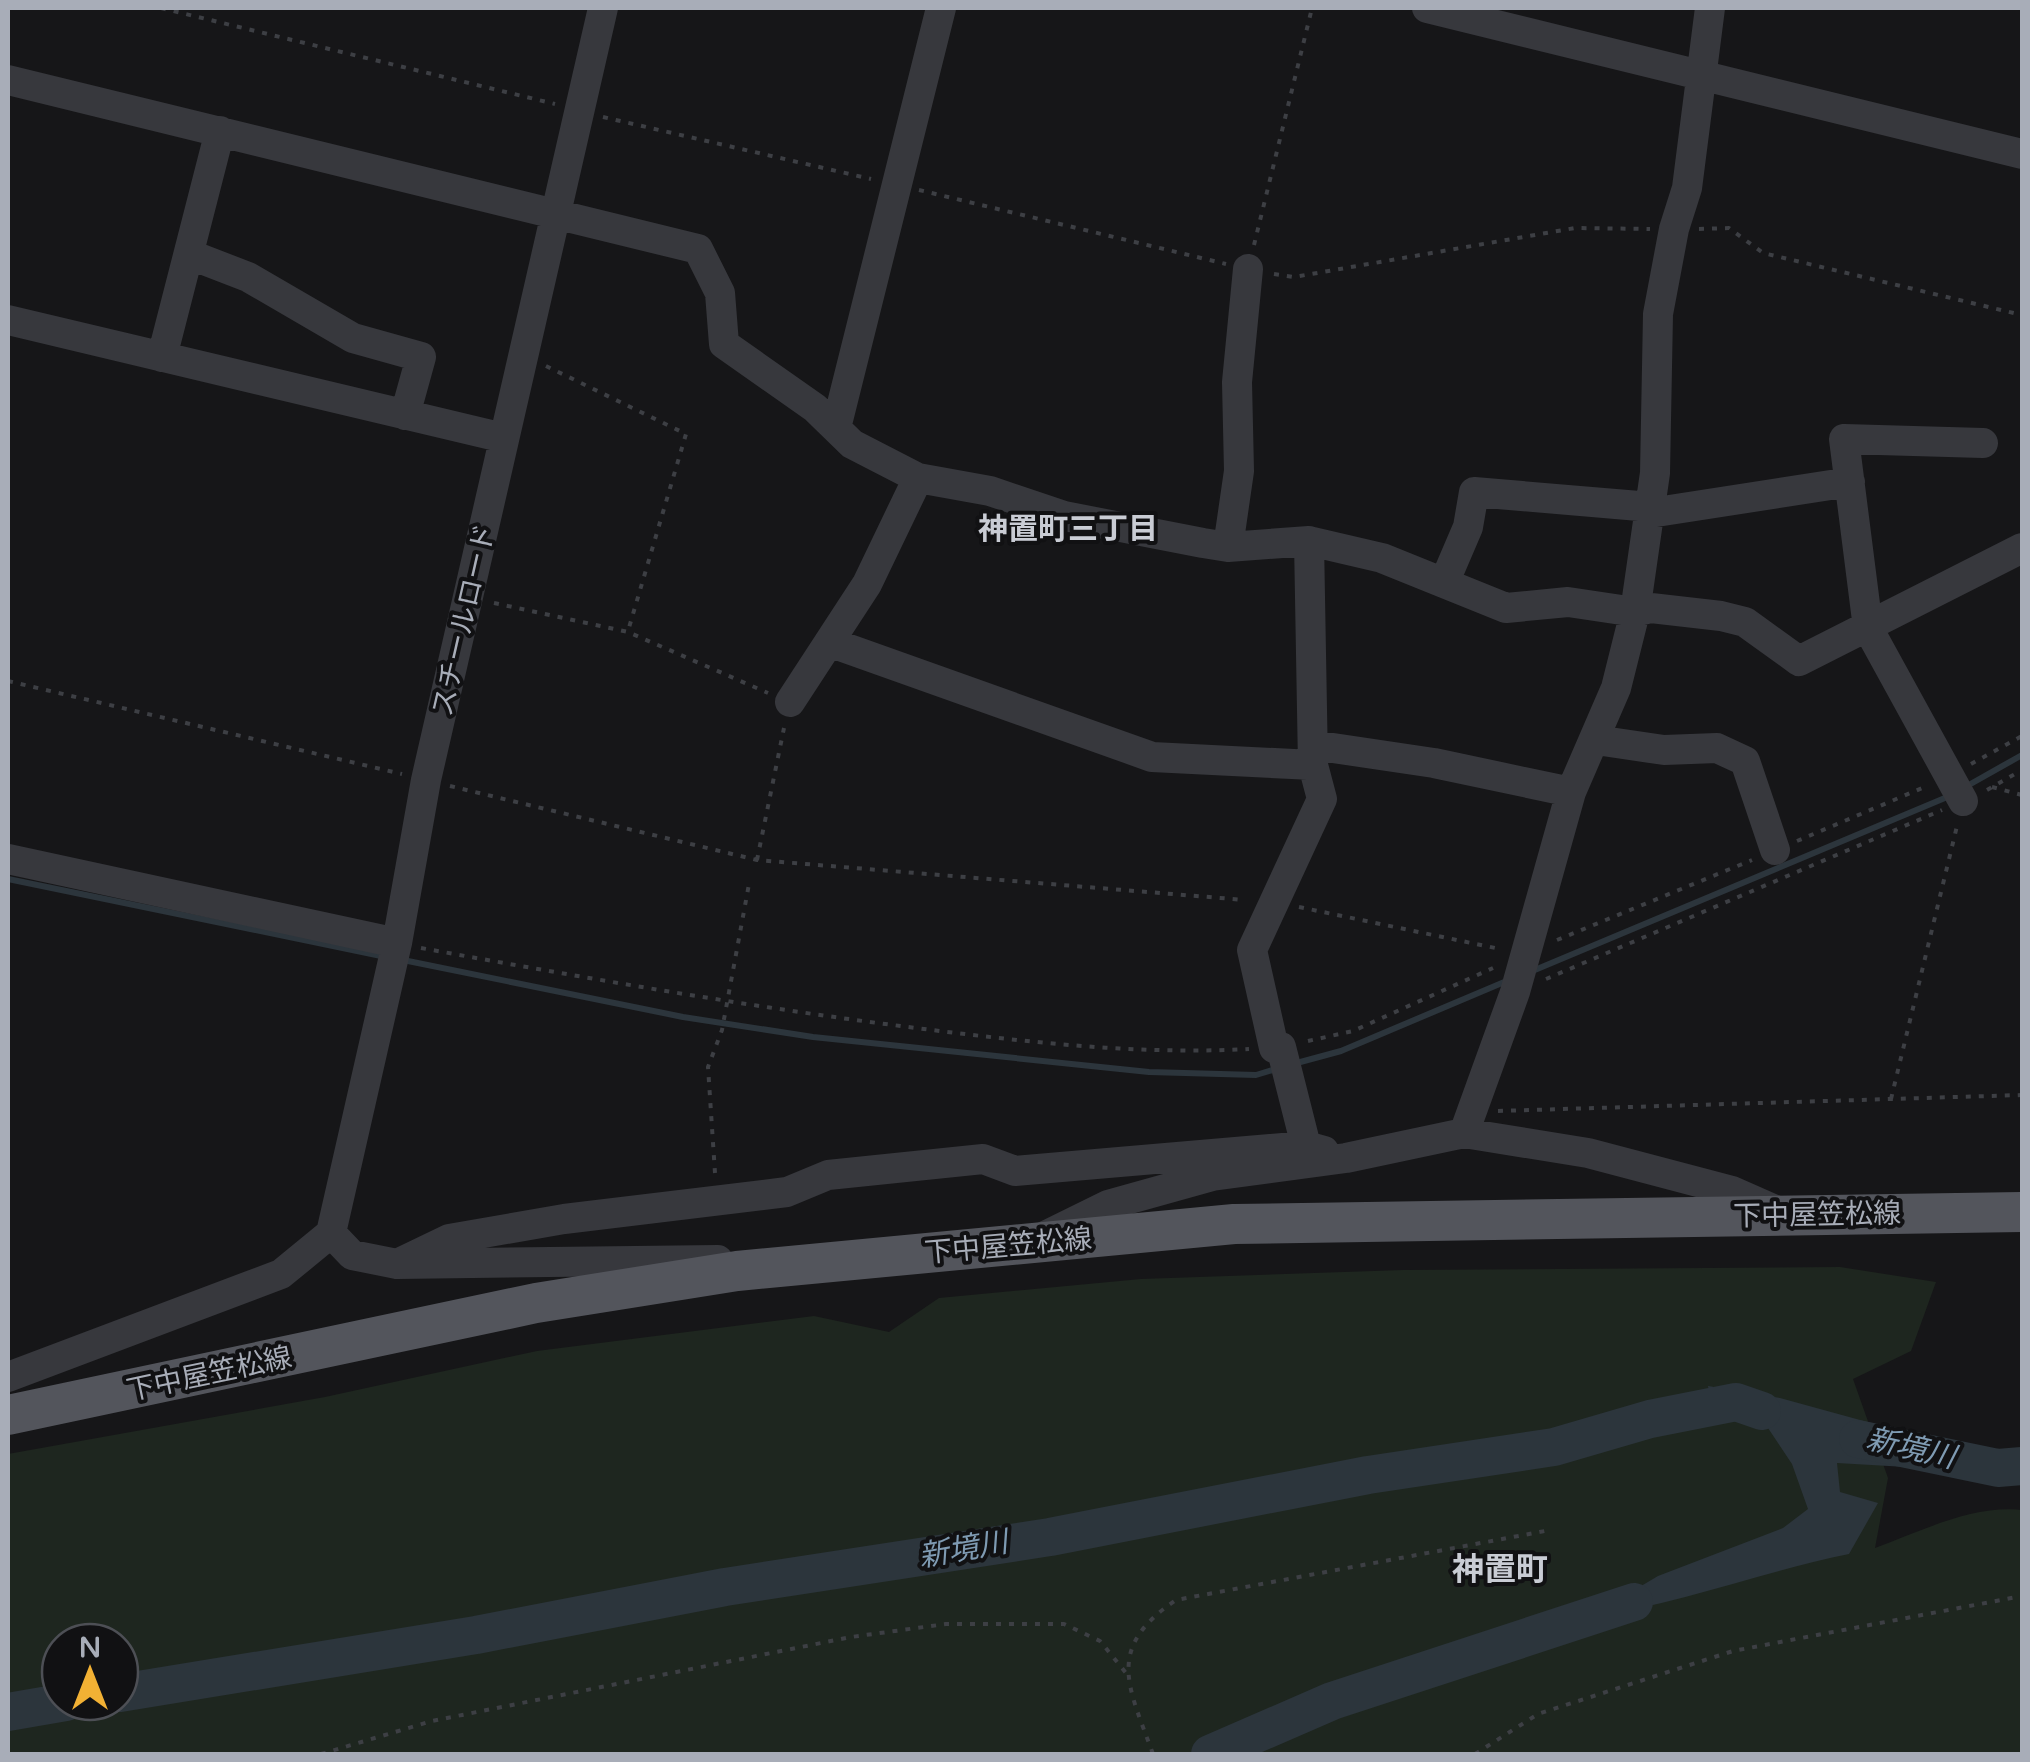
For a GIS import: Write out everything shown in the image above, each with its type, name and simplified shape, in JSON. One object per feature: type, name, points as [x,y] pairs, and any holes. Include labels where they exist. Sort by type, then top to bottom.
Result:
[{"type":"main road","name":"下中屋笠松線","points":[[8,1415],[536,1303],[737,1272],[1032,1242],[1234,1224],[2022,1212]]},
{"type":"street","name":"スチールロード","points":[[332,1234],[394,956],[426,780],[603,8]]},
{"type":"street","points":[[836,428],[941,8]]},
{"type":"street","points":[[1427,8],[1490,15],[2022,154]]},
{"type":"street","points":[[1468,1122],[1519,975],[1571,792],[1616,688],[1635,612],[1651,510],[1658,314],[1674,229],[1688,188],[1705,74],[1710,8]]},
{"type":"street","points":[[8,80],[698,249],[720,293],[724,344],[852,444],[918,478],[990,491],[1064,516],[1228,547],[1309,542],[1382,558],[1506,608],[1568,602],[1635,612],[1652,608],[1745,622],[1799,662],[2022,548]]},
{"type":"street","points":[[162,357],[220,131]]},
{"type":"street","points":[[190,255],[248,277],[353,338],[421,357],[405,415]]},
{"type":"street","points":[[1228,547],[1239,471],[1236,382],[1248,270]]},
{"type":"street","points":[[8,320],[504,438]]},
{"type":"street","points":[[1957,790],[1868,628],[1844,439],[1982,443]]},
{"type":"street","points":[[790,702],[866,584],[918,478]]},
{"type":"street","points":[[1444,583],[1468,527],[1474,492],[1651,510],[1850,482]]},
{"type":"street","points":[[1306,1146],[1252,950],[1322,799],[1313,755],[1309,542]]},
{"type":"street","points":[[829,642],[1152,758],[1313,755],[1571,792]]},
{"type":"street","points":[[1596,740],[1664,750],[1717,748],[1745,762],[1774,850]]},
{"type":"street","points":[[8,859],[394,956]]},
{"type":"street","points":[[1032,1242],[1108,1205],[1212,1176],[1346,1158],[1468,1122],[1732,1190],[1785,1215]]},
{"type":"street","points":[[397,1264],[450,1239],[564,1219],[787,1192],[828,1175],[983,1159],[1015,1171],[1306,1146],[1346,1158]]},
{"type":"street","points":[[8,1377],[281,1274],[332,1234],[352,1255],[397,1264],[717,1260],[737,1272]]},
{"type":"path","points":[[161,8],[581,110]]},
{"type":"path","points":[[1312,8],[1248,270],[1294,277],[1575,228],[1729,228],[1763,253],[2022,314]]},
{"type":"path","points":[[524,356],[686,434],[628,632]]},
{"type":"path","points":[[470,598],[628,632],[790,702],[757,860]]},
{"type":"path","points":[[8,681],[757,860],[1276,902],[1519,975],[1774,850],[1957,790],[1992,787],[2022,795]]},
{"type":"path","points":[[394,956],[1032,1043],[1282,1057],[1519,975],[1957,790],[2022,736]]},
{"type":"path","points":[[1992,787],[2022,770]]},
{"type":"path","points":[[1891,1099],[1957,790]]},
{"type":"path","points":[[717,1200],[708,1068],[722,1030],[749,884]]},
{"type":"path","points":[[1468,1122],[2022,1095]]},
{"type":"path","points":[[1126,1672],[1128,1650],[1138,1635],[1151,1617],[1176,1600],[1545,1531]]},
{"type":"path","points":[[1474,1754],[1538,1714],[1733,1650],[2022,1596]]},
{"type":"path","points":[[321,1754],[432,1721],[851,1637],[946,1624],[1064,1624],[1100,1641],[1126,1672],[1153,1754]]},
{"type":"shaded area","points":[[1840,1267],[1936,1282],[1911,1351],[1853,1379],[1888,1478],[1875,1548],[1966,1515],[2022,1510],[2022,1754],[8,1754],[8,1454],[325,1397],[537,1351],[814,1316],[889,1332],[939,1298],[1141,1279],[1403,1270]]},
{"type":"shaded area","points":[[1708,1386],[1780,1398],[1911,1434],[1906,1467],[1837,1463],[1840,1492],[1878,1503],[1849,1554],[1655,1605],[1589,1617],[1658,1576],[1783,1528],[1808,1509],[1792,1464],[1764,1422],[1714,1421]]},
{"type":"waterway","points":[[1967,786],[2022,755]]},
{"type":"waterway","points":[[1530,972],[1952,795]]},
{"type":"waterway","points":[[8,879],[386,957]]},
{"type":"waterway","points":[[403,960],[683,1017],[813,1037],[1149,1072],[1256,1075],[1276,1069]]},
{"type":"waterway","points":[[1293,1064],[1341,1051],[1509,980]]},
{"type":"waterway","name":"新境川","points":[[140,1690],[476,1635],[725,1587],[1050,1537],[1368,1475],[1554,1447],[1650,1419],[1736,1402],[1762,1411]]},
{"type":"waterway","name":"新境川","points":[[1858,1439],[1998,1468],[2022,1466]]},
{"type":"waterway","name":"新境川","points":[[1210,1754],[1332,1701],[1634,1602]]},
{"type":"waterway","name":"新境川","points":[[8,1712],[40,1706]]},
{"type":"district","name":"神置町三丁目","points":[[1068,529]]},
{"type":"district","name":"神置町","points":[[1500,1569]]}]
